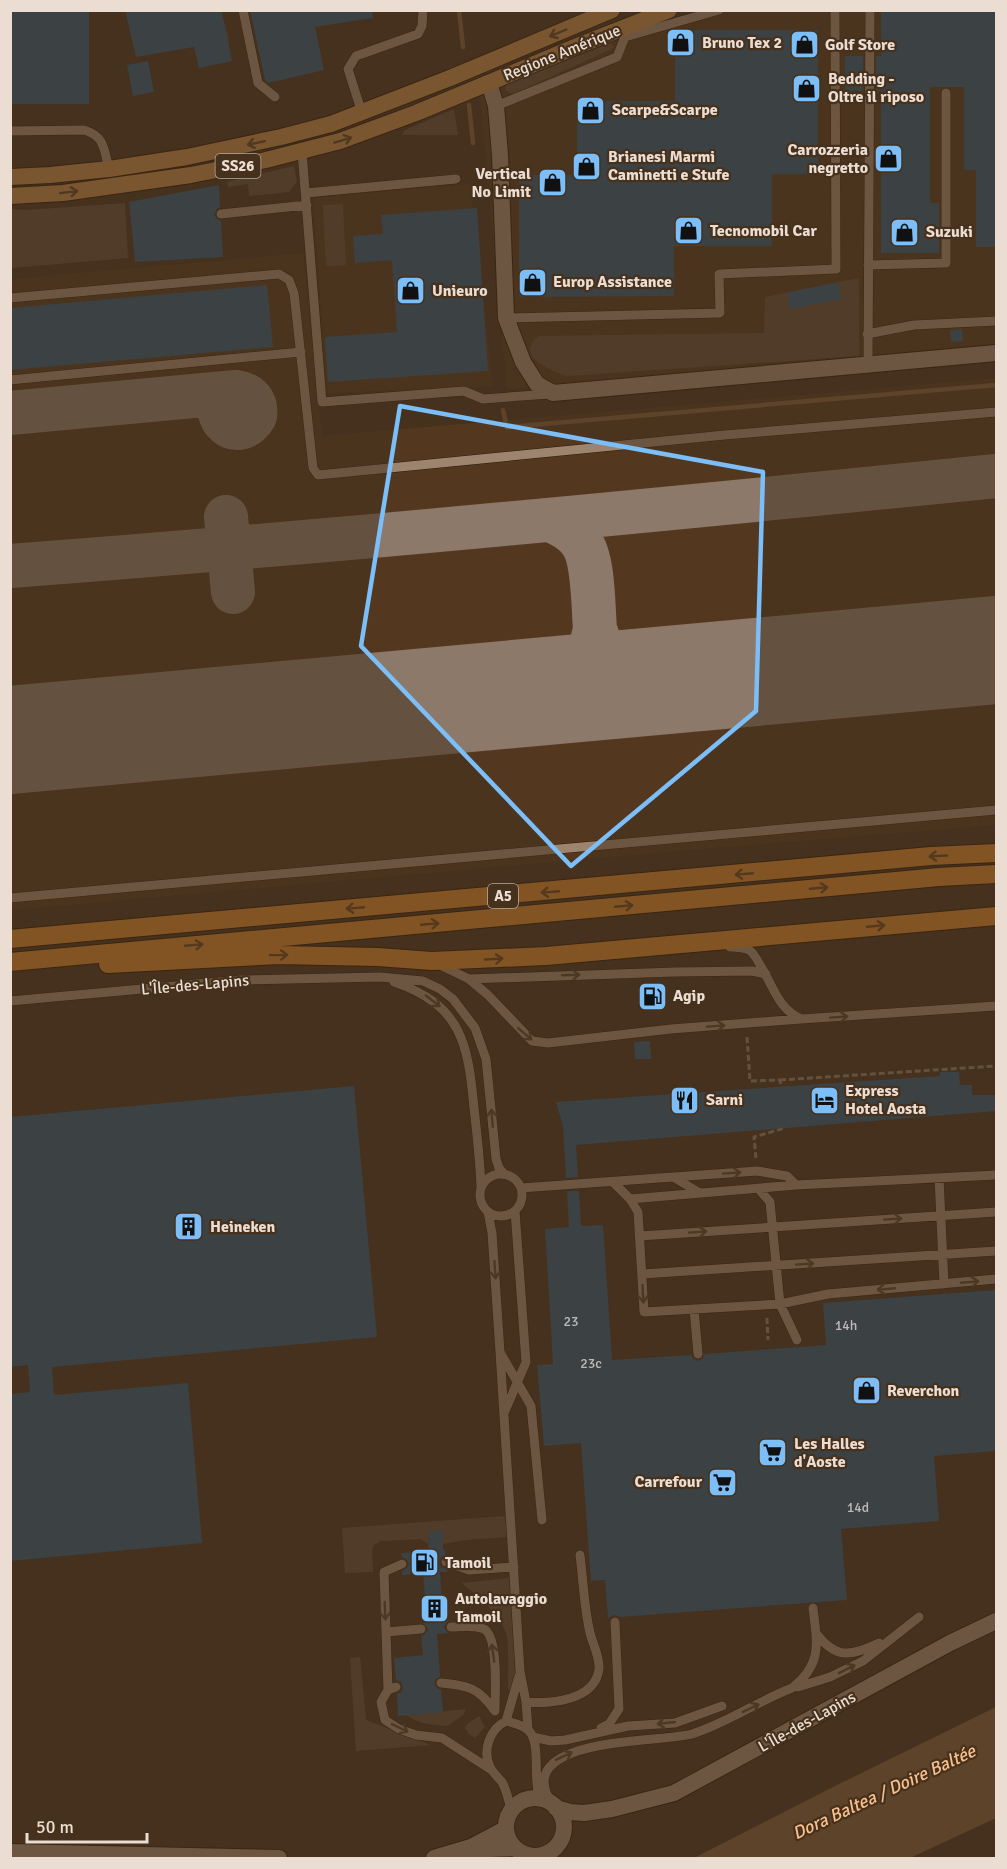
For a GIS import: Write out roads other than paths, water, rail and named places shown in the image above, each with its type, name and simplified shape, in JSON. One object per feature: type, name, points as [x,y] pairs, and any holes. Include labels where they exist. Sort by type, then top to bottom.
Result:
[{"type":"highway","name":"A5","points":[[10,939],[930,856],[996,853]]},
{"type":"highway","name":"A5","points":[[10,963],[939,877],[996,874]]},
{"type":"highway","name":"A5","points":[[10,963],[136,963],[278,954],[432,961],[546,956],[996,916]]},
{"type":"main road","name":"Regione Amérique","points":[[362,113],[612,10]]},
{"type":"main road","name":"Regione Amérique","points":[[302,152],[371,131],[669,10]]},
{"type":"main road","name":"SS26","points":[[10,177],[109,169],[187,157],[281,137],[362,113]]},
{"type":"main road","name":"SS26","points":[[10,196],[63,194],[124,185],[190,175],[302,152]]},
{"type":"street","points":[[489,83],[496,106],[500,155],[506,318],[523,362],[537,384],[553,393],[996,353]]},
{"type":"street","name":"L'Île-des-Lapins","points":[[549,1804],[570,1812],[584,1814],[674,1793],[950,1643],[996,1621]]},
{"type":"street","points":[[514,1848],[507,1838],[506,1821],[511,1810],[524,1801],[549,1804],[563,1821],[562,1836]]},
{"type":"street","name":"L'Île-des-Lapins","points":[[444,1858],[490,1849],[514,1848],[527,1856],[540,1856],[554,1850],[562,1836],[573,1827],[588,1818],[612,1809]]},
{"type":"street","points":[[434,1858],[471,1847],[506,1829]]},
{"type":"street","points":[[10,1852],[279,1858]]},
{"type":"lane","points":[[243,10],[258,83],[275,97]]},
{"type":"lane","points":[[362,113],[348,69],[356,56],[418,34],[422,26],[423,10]]},
{"type":"lane","points":[[496,106],[617,57],[625,37],[719,10]]},
{"type":"lane","points":[[506,318],[720,313],[719,274],[836,269],[835,10]]},
{"type":"lane","points":[[868,365],[870,10]]},
{"type":"lane","points":[[868,265],[946,263],[946,93]]},
{"type":"lane","points":[[10,131],[84,130],[96,133],[103,142],[109,169]]},
{"type":"lane","points":[[302,152],[322,402],[464,391],[483,399],[553,393]]},
{"type":"lane","points":[[306,194],[456,179]]},
{"type":"lane","points":[[221,214],[307,205]]},
{"type":"lane","points":[[10,298],[279,274],[289,280],[294,293],[313,468],[318,475],[714,436],[996,412]]},
{"type":"lane","points":[[867,334],[914,325],[996,321]]},
{"type":"lane","points":[[10,380],[301,352]]},
{"type":"lane","points":[[10,898],[996,810]]},
{"type":"lane","points":[[692,942],[748,950],[757,958],[781,1005],[801,1019]]},
{"type":"lane","points":[[432,961],[469,979],[488,995],[524,1034],[538,1043],[671,1029],[996,1006]]},
{"type":"lane","points":[[469,979],[675,972],[752,971],[766,974]]},
{"type":"lane","name":"L'Île-des-Lapins","points":[[380,977],[411,987],[447,1014],[456,1026],[470,1066],[482,1187],[480,1200],[488,1212],[492,1233],[520,1671]]},
{"type":"lane","name":"L'Île-des-Lapins","points":[[10,1001],[241,980],[380,977],[423,981],[440,989],[453,999],[476,1028],[486,1059],[496,1159],[504,1174]]},
{"type":"lane","points":[[521,1188],[757,1171],[787,1176],[796,1185]]},
{"type":"lane","points":[[482,1187],[490,1176],[504,1174],[515,1179],[521,1188],[522,1201],[515,1211],[504,1216],[488,1212]]},
{"type":"lane","points":[[630,1199],[796,1185],[996,1175]]},
{"type":"lane","points":[[673,1177],[700,1193]]},
{"type":"lane","points":[[939,1178],[944,1284]]},
{"type":"lane","points":[[613,1182],[630,1199],[638,1212],[644,1312],[780,1304],[828,1294],[996,1279]]},
{"type":"lane","points":[[758,1188],[770,1202],[780,1304],[797,1340]]},
{"type":"lane","points":[[504,1413],[526,1362],[515,1211]]},
{"type":"lane","points":[[640,1236],[996,1212]]},
{"type":"lane","points":[[642,1274],[996,1251]]},
{"type":"lane","points":[[694,1309],[698,1354]]},
{"type":"lane","points":[[500,1352],[531,1406],[542,1520]]},
{"type":"lane","points":[[526,1702],[543,1703],[583,1693],[592,1684],[599,1670],[589,1629],[580,1555]]},
{"type":"lane","points":[[446,1562],[469,1570],[514,1567]]},
{"type":"lane","points":[[402,1564],[384,1572],[386,1632],[392,1688],[381,1702],[385,1720],[407,1732],[442,1738],[491,1770],[502,1782],[511,1810]]},
{"type":"lane","points":[[549,1804],[544,1786],[545,1777],[555,1760],[565,1755],[611,1744],[691,1734],[715,1725],[802,1681],[815,1661],[813,1608]]},
{"type":"lane","points":[[792,1688],[830,1677],[862,1661],[919,1617]]},
{"type":"lane","points":[[588,1734],[609,1724],[619,1709],[615,1622]]},
{"type":"lane","points":[[451,1627],[482,1628],[489,1633],[494,1654],[495,1711]]},
{"type":"lane","points":[[386,1632],[421,1629]]},
{"type":"lane","points":[[815,1631],[825,1644],[837,1652],[869,1648],[895,1635]]},
{"type":"lane","points":[[520,1671],[536,1756],[537,1790],[549,1804]]},
{"type":"lane","points":[[491,1770],[487,1758],[487,1744],[503,1722],[516,1689],[520,1671]]},
{"type":"lane","points":[[441,1683],[459,1684],[471,1688],[486,1698],[503,1722],[551,1741],[628,1726],[675,1722],[722,1706]]},
{"type":"water","name":"Dora Baltea / Doire Baltée","points":[[996,1707],[996,1818],[910,1858],[694,1858],[835,1786]]},
{"type":"waterway","points":[[459,10],[463,47]]},
{"type":"waterway","points":[[469,105],[473,143]]},
{"type":"waterway","points":[[503,410],[507,427],[996,385]]},
{"type":"place","name":"Bruno Tex 2","points":[[681,43]]},
{"type":"place","name":"Golf Store","points":[[804,45]]},
{"type":"place","name":"Bedding - Oltre il riposo","points":[[807,88]]},
{"type":"place","name":"Scarpe&Scarpe","points":[[591,110]]},
{"type":"place","name":"Carrozzeria negretto","points":[[889,159]]},
{"type":"place","name":"Brianesi Marmi Caminetti e Stufe","points":[[587,166]]},
{"type":"place","name":"Vertical No Limit","points":[[552,183]]},
{"type":"place","name":"Tecnomobil Car","points":[[689,231]]},
{"type":"place","name":"Suzuki","points":[[905,232]]},
{"type":"place","name":"Europ Assistance","points":[[532,282]]},
{"type":"place","name":"Unieuro","points":[[411,291]]},
{"type":"place","name":"Agip","points":[[652,996]]},
{"type":"place","name":"Sarni","points":[[685,1100]]},
{"type":"place","name":"Express Hotel Aosta","points":[[824,1100]]},
{"type":"place","name":"Heineken","points":[[189,1227]]},
{"type":"place","name":"Reverchon","points":[[866,1391]]},
{"type":"place","name":"Les Halles d'Aoste","points":[[773,1453]]},
{"type":"place","name":"Carrefour","points":[[723,1482]]},
{"type":"place","name":"Tamoil","points":[[424,1563]]},
{"type":"place","name":"Autolavaggio Tamoil","points":[[434,1608]]}]
